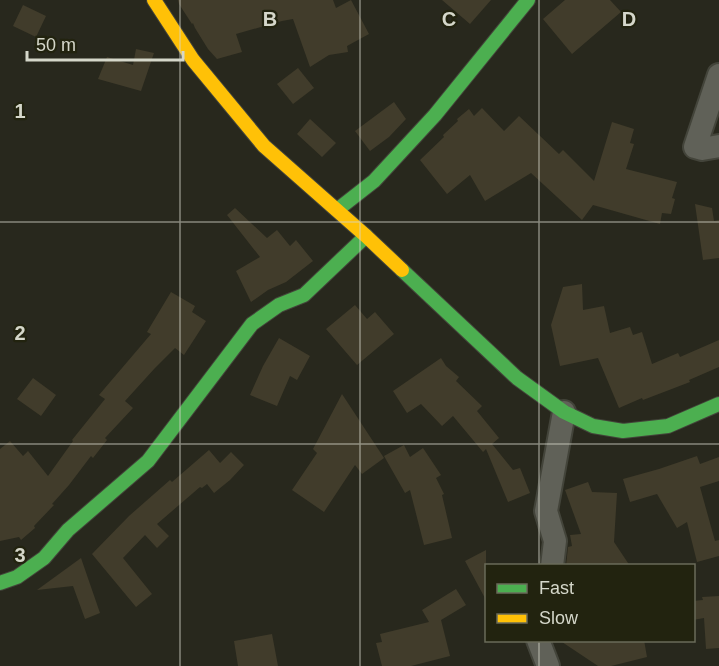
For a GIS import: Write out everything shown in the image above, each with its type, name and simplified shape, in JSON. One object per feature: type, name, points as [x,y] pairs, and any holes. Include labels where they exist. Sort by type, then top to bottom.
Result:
[{"type":"street","points":[[154,0],[193,60],[264,146],[366,236],[517,378],[564,412],[593,426],[623,431],[668,426],[719,404]]},
{"type":"street","points":[[337,210],[374,181],[435,115],[528,0]]},
{"type":"street","points":[[719,75],[695,147],[702,149],[719,146]]},
{"type":"street","points":[[0,583],[17,577],[44,558],[68,530],[148,460],[252,324],[279,305],[304,295],[366,236]]},
{"type":"street","points":[[552,564],[555,540],[546,511],[564,412]]},
{"type":"street","points":[[539,642],[548,666]]},
{"type":"building","points":[[178,0],[333,0],[336,8],[351,0],[369,34],[347,46],[348,52],[329,55],[310,67],[293,19],[236,34],[242,52],[217,59],[208,49]]},
{"type":"building","points":[[442,0],[491,0],[470,24]]},
{"type":"building","points":[[565,0],[610,0],[621,12],[572,54],[543,19]]},
{"type":"building","points":[[23,5],[46,16],[36,37],[13,26]]},
{"type":"building","points":[[136,49],[154,53],[141,91],[98,79],[107,57],[133,65]]},
{"type":"building","points":[[298,68],[314,88],[293,104],[277,84]]},
{"type":"building","points":[[394,102],[406,119],[389,137],[370,151],[355,131]]},
{"type":"building","points":[[482,108],[504,131],[519,116],[559,154],[563,150],[594,181],[612,122],[634,129],[630,143],[634,144],[626,169],[677,182],[672,198],[675,199],[671,214],[662,213],[660,224],[593,205],[582,220],[531,173],[485,201],[470,175],[447,194],[420,160],[444,137],[443,135],[458,121],[457,119],[469,109],[474,116]]},
{"type":"building","points":[[310,119],[336,143],[322,157],[297,134]]},
{"type":"building","points":[[695,204],[712,208],[714,221],[719,220],[719,258],[703,260]]},
{"type":"building","points":[[235,208],[267,238],[277,230],[290,246],[296,240],[313,261],[286,282],[268,290],[251,302],[236,271],[260,257],[227,215]]},
{"type":"building","points":[[582,284],[583,310],[604,306],[610,333],[630,327],[633,335],[642,332],[652,364],[678,353],[680,357],[719,340],[719,367],[689,380],[690,382],[619,408],[598,358],[560,366],[551,325],[563,287]]},
{"type":"building","points":[[171,292],[195,306],[192,312],[206,321],[184,355],[175,348],[125,401],[133,408],[105,438],[107,440],[93,458],[91,456],[52,504],[54,505],[34,526],[35,528],[21,540],[19,537],[0,541],[0,449],[10,441],[23,456],[28,451],[48,476],[72,440],[105,399],[99,395],[151,334],[147,332]]},
{"type":"building","points":[[355,305],[367,319],[375,312],[394,334],[357,365],[326,329]]},
{"type":"building","points":[[279,338],[310,356],[297,380],[290,376],[277,406],[250,395]]},
{"type":"building","points":[[441,358],[446,366],[459,377],[456,381],[482,406],[477,411],[499,438],[492,444],[513,470],[520,468],[530,493],[508,502],[486,449],[483,452],[453,416],[442,426],[421,404],[407,413],[393,391]]},
{"type":"building","points":[[33,378],[56,395],[41,416],[17,399]]},
{"type":"building","points":[[342,394],[384,458],[362,474],[355,465],[324,512],[292,490],[317,453],[313,449]]},
{"type":"building","points":[[404,445],[410,457],[423,448],[441,475],[436,478],[444,494],[442,495],[452,538],[424,545],[410,490],[405,493],[384,456]]},
{"type":"building","points":[[209,450],[220,463],[231,452],[244,465],[214,493],[207,484],[200,487],[157,524],[169,536],[157,548],[145,535],[123,558],[152,594],[136,607],[92,554],[129,516]]},
{"type":"building","points":[[697,456],[700,464],[719,457],[719,481],[700,487],[715,541],[719,540],[719,556],[697,562],[687,522],[677,528],[657,494],[630,502],[623,479]]},
{"type":"building","points":[[588,482],[592,492],[617,493],[614,542],[629,564],[566,564],[568,547],[572,546],[570,535],[581,534],[565,490]]},
{"type":"building","points":[[486,550],[485,598],[465,561]]},
{"type":"building","points":[[81,558],[100,613],[85,619],[73,586],[37,590]]},
{"type":"building","points":[[456,589],[466,605],[441,620],[450,656],[411,666],[382,666],[376,643],[382,642],[380,634],[429,622],[422,610]]},
{"type":"building","points":[[719,596],[719,648],[706,649],[704,618],[695,620],[695,601],[703,600],[702,597]]},
{"type":"building","points":[[272,634],[278,666],[238,666],[234,641]]},
{"type":"building","points":[[562,642],[644,642],[647,657],[611,666],[598,666]]},
{"type":"traffic: fast","points":[[337,210],[374,181],[435,115],[528,0]]},
{"type":"traffic: fast","points":[[0,583],[17,577],[44,558],[68,530],[148,461],[252,324],[279,305],[304,295],[366,236]]},
{"type":"traffic: fast","points":[[402,270],[517,378],[564,412],[593,426],[623,431],[668,426],[719,404]]},
{"type":"traffic: slow","points":[[154,0],[193,60],[264,146],[402,270]]}]
